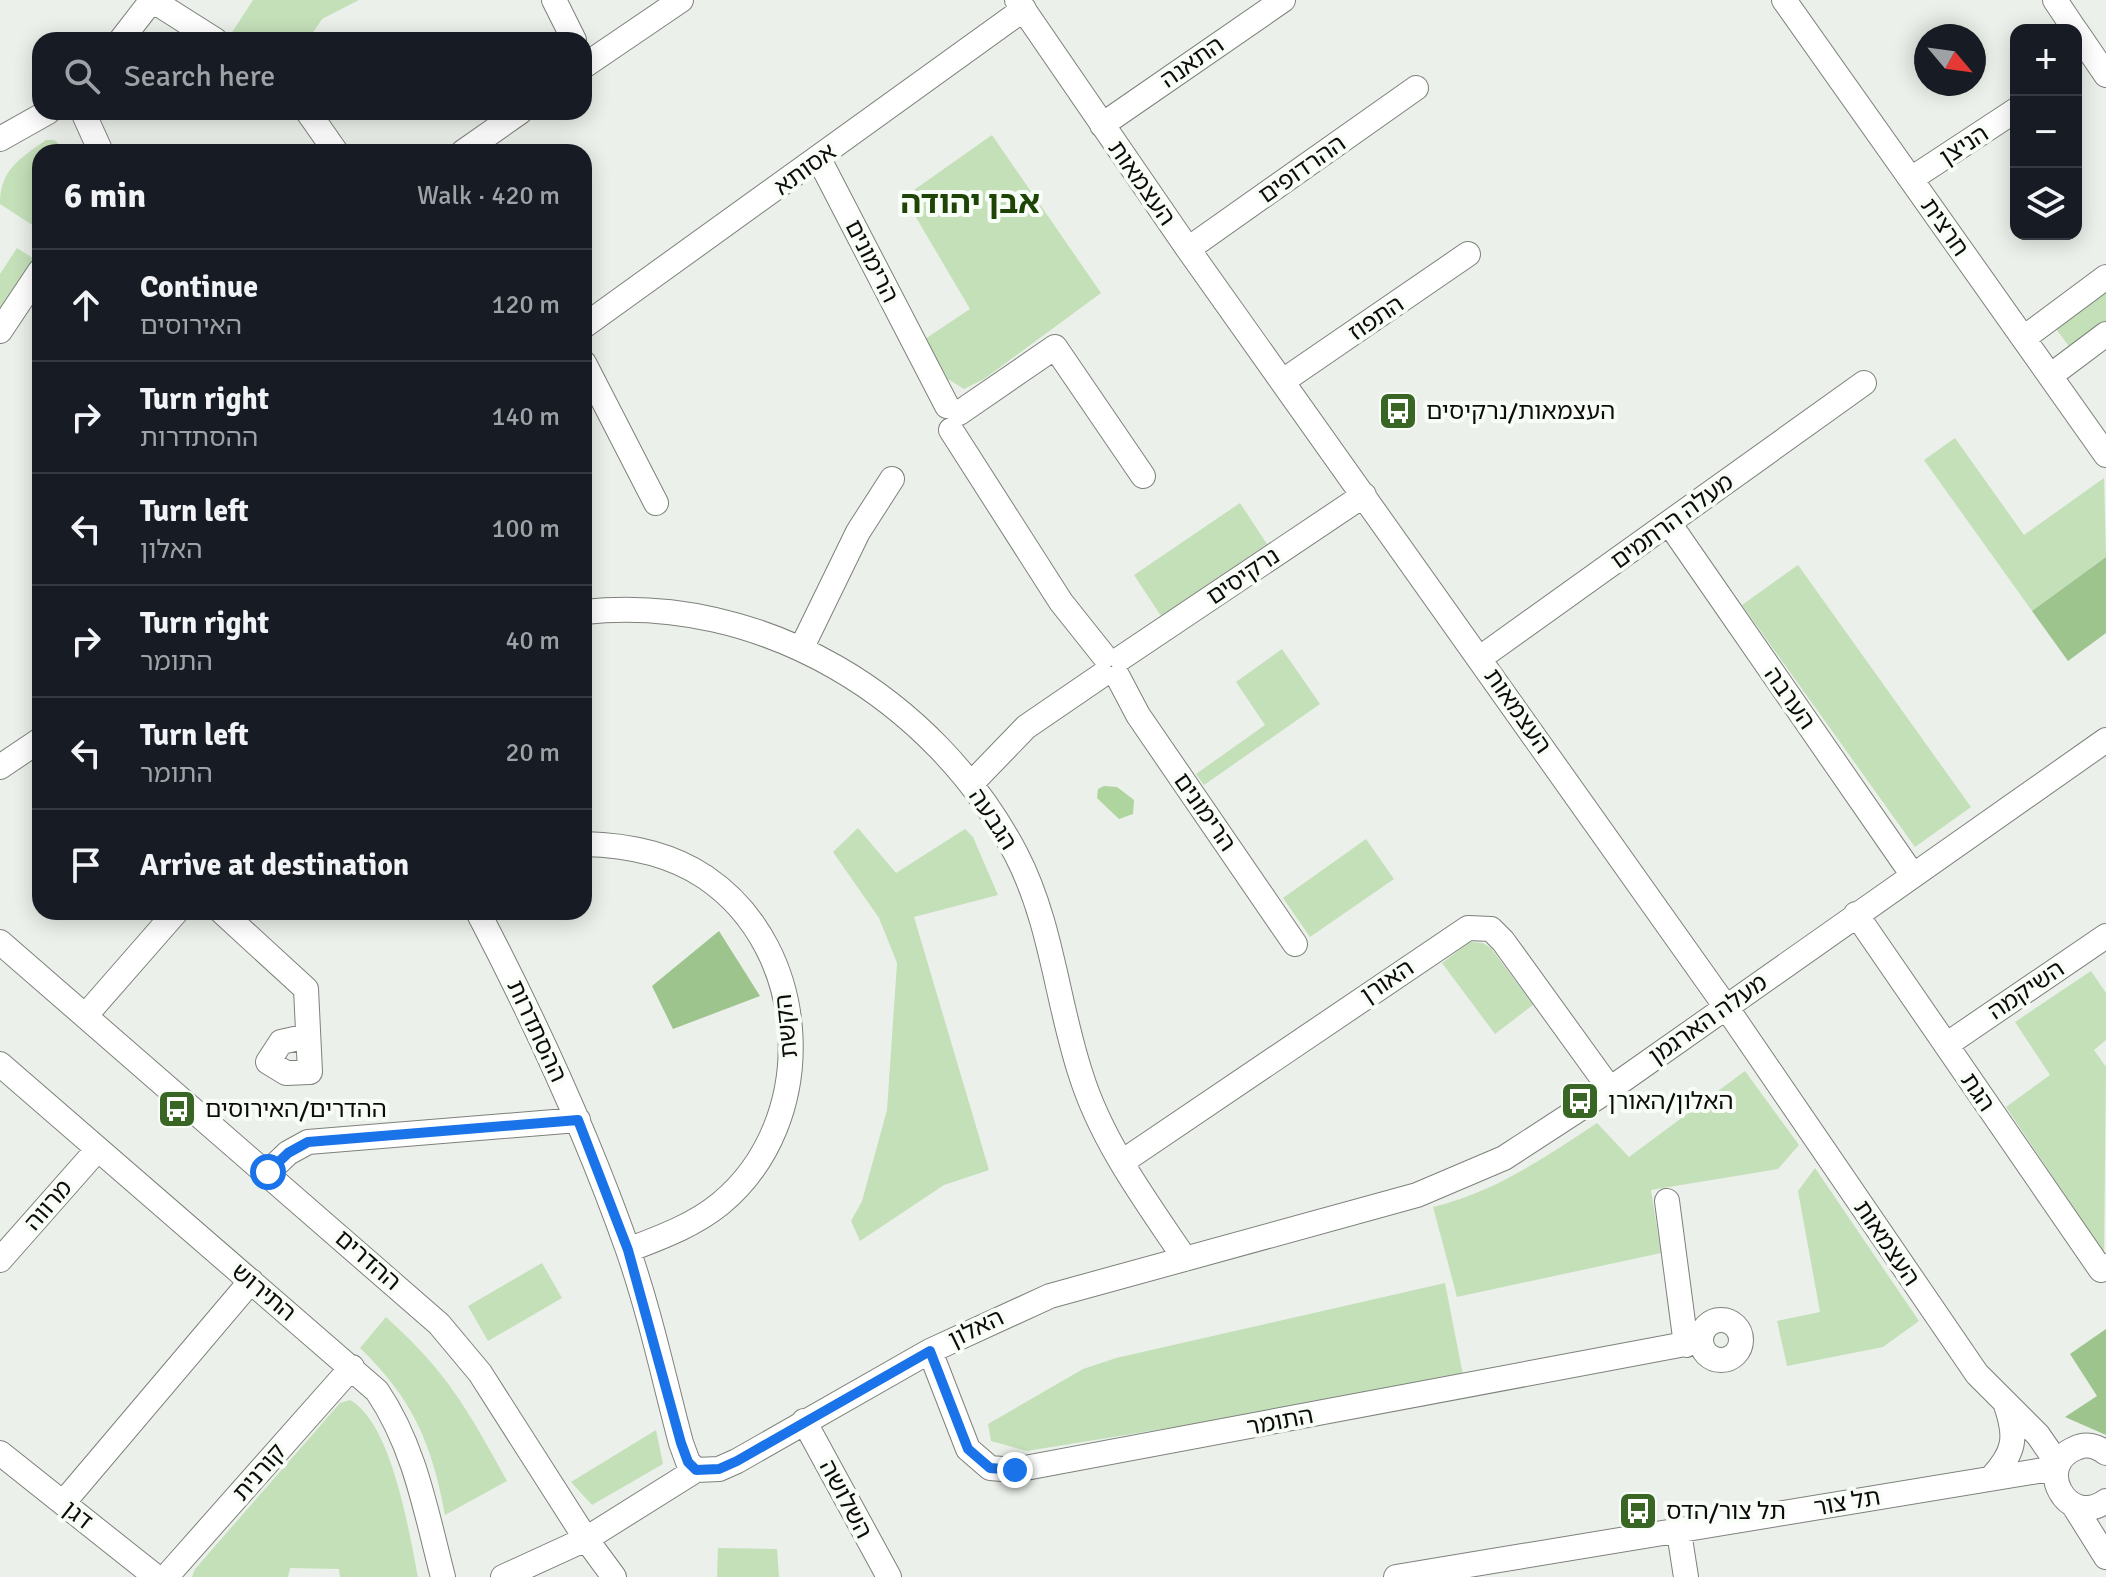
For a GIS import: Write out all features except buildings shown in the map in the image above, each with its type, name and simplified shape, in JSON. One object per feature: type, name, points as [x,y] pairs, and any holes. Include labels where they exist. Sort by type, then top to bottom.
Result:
[{"type":"street","points":[[127,32],[152,0],[202,32]]},
{"type":"street","points":[[554,0],[570,32]]},
{"type":"street","points":[[592,60],[681,0]]},
{"type":"street","name":"התאנה","points":[[1102,125],[1283,0]]},
{"type":"street","name":"חרצית","points":[[1784,0],[2106,455]]},
{"type":"street","points":[[2055,0],[2072,24]]},
{"type":"street","name":"העצמאות","points":[[1021,5],[1188,249],[1726,1007],[1977,1374],[2014,1411],[2057,1466]]},
{"type":"street","name":"אסותא","points":[[592,320],[819,159],[1021,5]]},
{"type":"street","points":[[2082,44],[2092,68]]},
{"type":"street","name":"ההרדופים","points":[[1188,249],[1416,88]]},
{"type":"street","name":"הניצן","points":[[1911,179],[2010,114]]},
{"type":"street","points":[[0,139],[34,120]]},
{"type":"street","points":[[86,120],[93,144]]},
{"type":"street","points":[[314,120],[330,144]]},
{"type":"street","points":[[474,144],[509,120]]},
{"type":"street","name":"הרימונים","points":[[819,159],[952,416],[1061,602],[1111,666],[1138,715],[1295,944]]},
{"type":"street","name":"התפוז","points":[[1283,381],[1468,254]]},
{"type":"street","points":[[2024,338],[2106,277]]},
{"type":"street","points":[[0,331],[32,283]]},
{"type":"street","points":[[2050,376],[2106,334]]},
{"type":"street","points":[[952,416],[1055,347],[1143,476]]},
{"type":"street","points":[[592,379],[656,503]]},
{"type":"street","name":"מעלה הרתמים","points":[[1480,658],[1864,383]]},
{"type":"street","points":[[802,647],[858,532],[892,479]]},
{"type":"street","name":"נרקיסים","points":[[971,784],[1026,727],[1364,495]]},
{"type":"street","name":"הערבה","points":[[1669,523],[1912,874]]},
{"type":"street","name":"הגבעה","points":[[592,612],[685,613],[726,620],[802,647],[843,670],[918,728],[971,784],[1017,856],[1033,894],[1081,1076],[1122,1162],[1185,1259]]},
{"type":"street","name":"מעלה הארגמן","points":[[1185,1259],[1447,1184],[1504,1158],[1610,1089],[2106,740]]},
{"type":"street","points":[[0,767],[32,745]]},
{"type":"street","name":"הקשת","points":[[592,844],[616,845],[650,852],[706,878],[751,923],[783,987],[790,1017],[790,1083],[765,1149],[746,1177],[720,1204],[698,1219],[628,1250]]},
{"type":"street","name":"הגת","points":[[1856,914],[2103,1268]]},
{"type":"street","points":[[86,1015],[169,920]]},
{"type":"street","points":[[231,920],[306,989],[308,1036]]},
{"type":"street","name":"ההסתדרות","points":[[482,920],[533,1020],[578,1120],[628,1250],[681,1443],[688,1462],[696,1470]]},
{"type":"street","name":"האורן","points":[[1122,1162],[1468,928],[1491,929],[1503,941],[1610,1089]]},
{"type":"street","name":"השיקמה","points":[[1946,1045],[2106,936]]},
{"type":"street","name":"ההדרים","points":[[0,942],[415,1301],[463,1349],[614,1577]]},
{"type":"street","name":"התירוש","points":[[3,1072],[377,1391],[395,1416],[410,1451],[443,1577]]},
{"type":"street","points":[[268,1172],[288,1153],[308,1142],[578,1120]]},
{"type":"street","name":"מרווה","points":[[0,1260],[97,1150]]},
{"type":"street","name":"התומר","points":[[930,1351],[968,1449],[990,1468],[1015,1470],[1694,1343],[1667,1201]]},
{"type":"street","name":"האלון","points":[[696,1470],[707,1471],[728,1465],[930,1351],[1050,1296],[1185,1259]]},
{"type":"street","points":[[63,1503],[251,1281]]},
{"type":"street","name":"קורנית","points":[[166,1577],[352,1367]]},
{"type":"street","points":[[1992,1477],[2013,1450],[2014,1411]]},
{"type":"street","name":"העצמאות","points":[[2014,1411],[2082,1446],[2106,1453]]},
{"type":"street","name":"השלושה","points":[[804,1421],[889,1577]]},
{"type":"street","points":[[2082,1446],[2066,1453],[2057,1466],[2066,1499],[2106,1557]]},
{"type":"street","name":"דגן","points":[[0,1453],[156,1577]]},
{"type":"street","name":"תל צור","points":[[1396,1577],[1679,1532],[2057,1466]]},
{"type":"street","points":[[503,1577],[586,1539],[696,1470]]},
{"type":"street","name":"תל צור","points":[[1966,1481],[2035,1480],[2066,1499]]},
{"type":"street","points":[[2066,1499],[2083,1508],[2104,1503]]},
{"type":"street","points":[[2104,1503],[2098,1518],[2106,1557]]},
{"type":"street","points":[[1679,1532],[1686,1577]]},
{"type":"shaded area","points":[[253,0],[359,0],[322,19],[313,32],[232,32]]},
{"type":"shaded area","points":[[992,135],[1101,293],[984,379],[964,389],[948,379],[925,339],[970,309],[904,197]]},
{"type":"shaded area","points":[[54,140],[59,144],[41,144]]},
{"type":"shaded area","points":[[32,151],[32,225],[0,204],[3,182],[20,160]]},
{"type":"shaded area","points":[[17,248],[32,257],[32,266],[0,317],[0,274]]},
{"type":"shaded area","points":[[2106,288],[2106,323],[2071,349],[2053,325]]},
{"type":"shaded area","points":[[1955,438],[2024,535],[2104,478],[2106,557],[2032,611],[1924,460]]},
{"type":"shaded area","points":[[1240,503],[1267,544],[1161,616],[1134,575]]},
{"type":"shaded area","points":[[2106,557],[2106,633],[2068,661],[2032,611]]},
{"type":"shaded area","points":[[1798,565],[1971,807],[1915,847],[1742,605]]},
{"type":"shaded area","points":[[1282,649],[1320,704],[1204,785],[1196,774],[1265,725],[1236,682]]},
{"type":"shaded area","points":[[1117,787],[1134,800],[1133,814],[1119,819],[1097,798],[1098,789]]},
{"type":"shaded area","points":[[858,828],[896,873],[965,829],[973,837],[998,895],[914,917],[989,1170],[944,1185],[860,1241],[851,1221],[862,1201],[887,1110],[897,963],[879,918],[833,852]]},
{"type":"shaded area","points":[[1366,839],[1394,879],[1310,937],[1283,898]]},
{"type":"shaded area","points":[[719,931],[760,996],[673,1029],[652,986]]},
{"type":"shaded area","points":[[1470,942],[1483,943],[1491,948],[1533,1005],[1495,1034],[1442,963]]},
{"type":"shaded area","points":[[2091,971],[2106,993],[2106,1040],[2094,1050],[2106,1067],[2104,1253],[2006,1107],[2050,1075],[2015,1022]]},
{"type":"shaded area","points":[[1745,1071],[1799,1145],[1778,1169],[1651,1190],[1661,1253],[1457,1297],[1433,1207],[1498,1183],[1597,1123],[1629,1157]]},
{"type":"shaded area","points":[[1815,1168],[1919,1321],[1883,1347],[1787,1366],[1777,1321],[1820,1312],[1798,1191]]},
{"type":"shaded area","points":[[542,1263],[562,1298],[488,1341],[468,1306]]},
{"type":"shaded area","points":[[1445,1283],[1464,1380],[1027,1451],[991,1441],[988,1424],[1083,1369],[1116,1358]]},
{"type":"shaded area","points":[[386,1317],[441,1374],[507,1481],[445,1515],[434,1466],[418,1424],[394,1386],[360,1348]]},
{"type":"shaded area","points":[[2106,1329],[2106,1435],[2065,1417],[2097,1396],[2070,1354]]},
{"type":"shaded area","points":[[350,1400],[365,1412],[388,1454],[404,1507],[418,1577],[340,1577],[339,1569],[290,1568],[288,1577],[192,1577],[195,1569],[340,1403]]},
{"type":"shaded area","points":[[656,1430],[663,1464],[592,1505],[571,1482]]},
{"type":"shaded area","points":[[718,1548],[777,1549],[779,1577],[717,1577]]},
{"type":"place","name":"העצמאות/נרקיסים","points":[[1398,411]]},
{"type":"place","name":"האלון/האורן","points":[[1580,1101]]},
{"type":"place","name":"ההדרים/האירוסים","points":[[177,1109]]},
{"type":"place","name":"תל צור/הדס","points":[[1638,1511]]},
{"type":"district","name":"אבן יהודה","points":[[970,202]]},
{"type":"route","points":[[268,1172],[288,1153],[308,1142],[578,1120],[628,1250],[681,1443],[688,1462],[696,1470],[719,1469],[737,1461],[930,1351],[968,1449],[990,1468],[1015,1470]]}]
